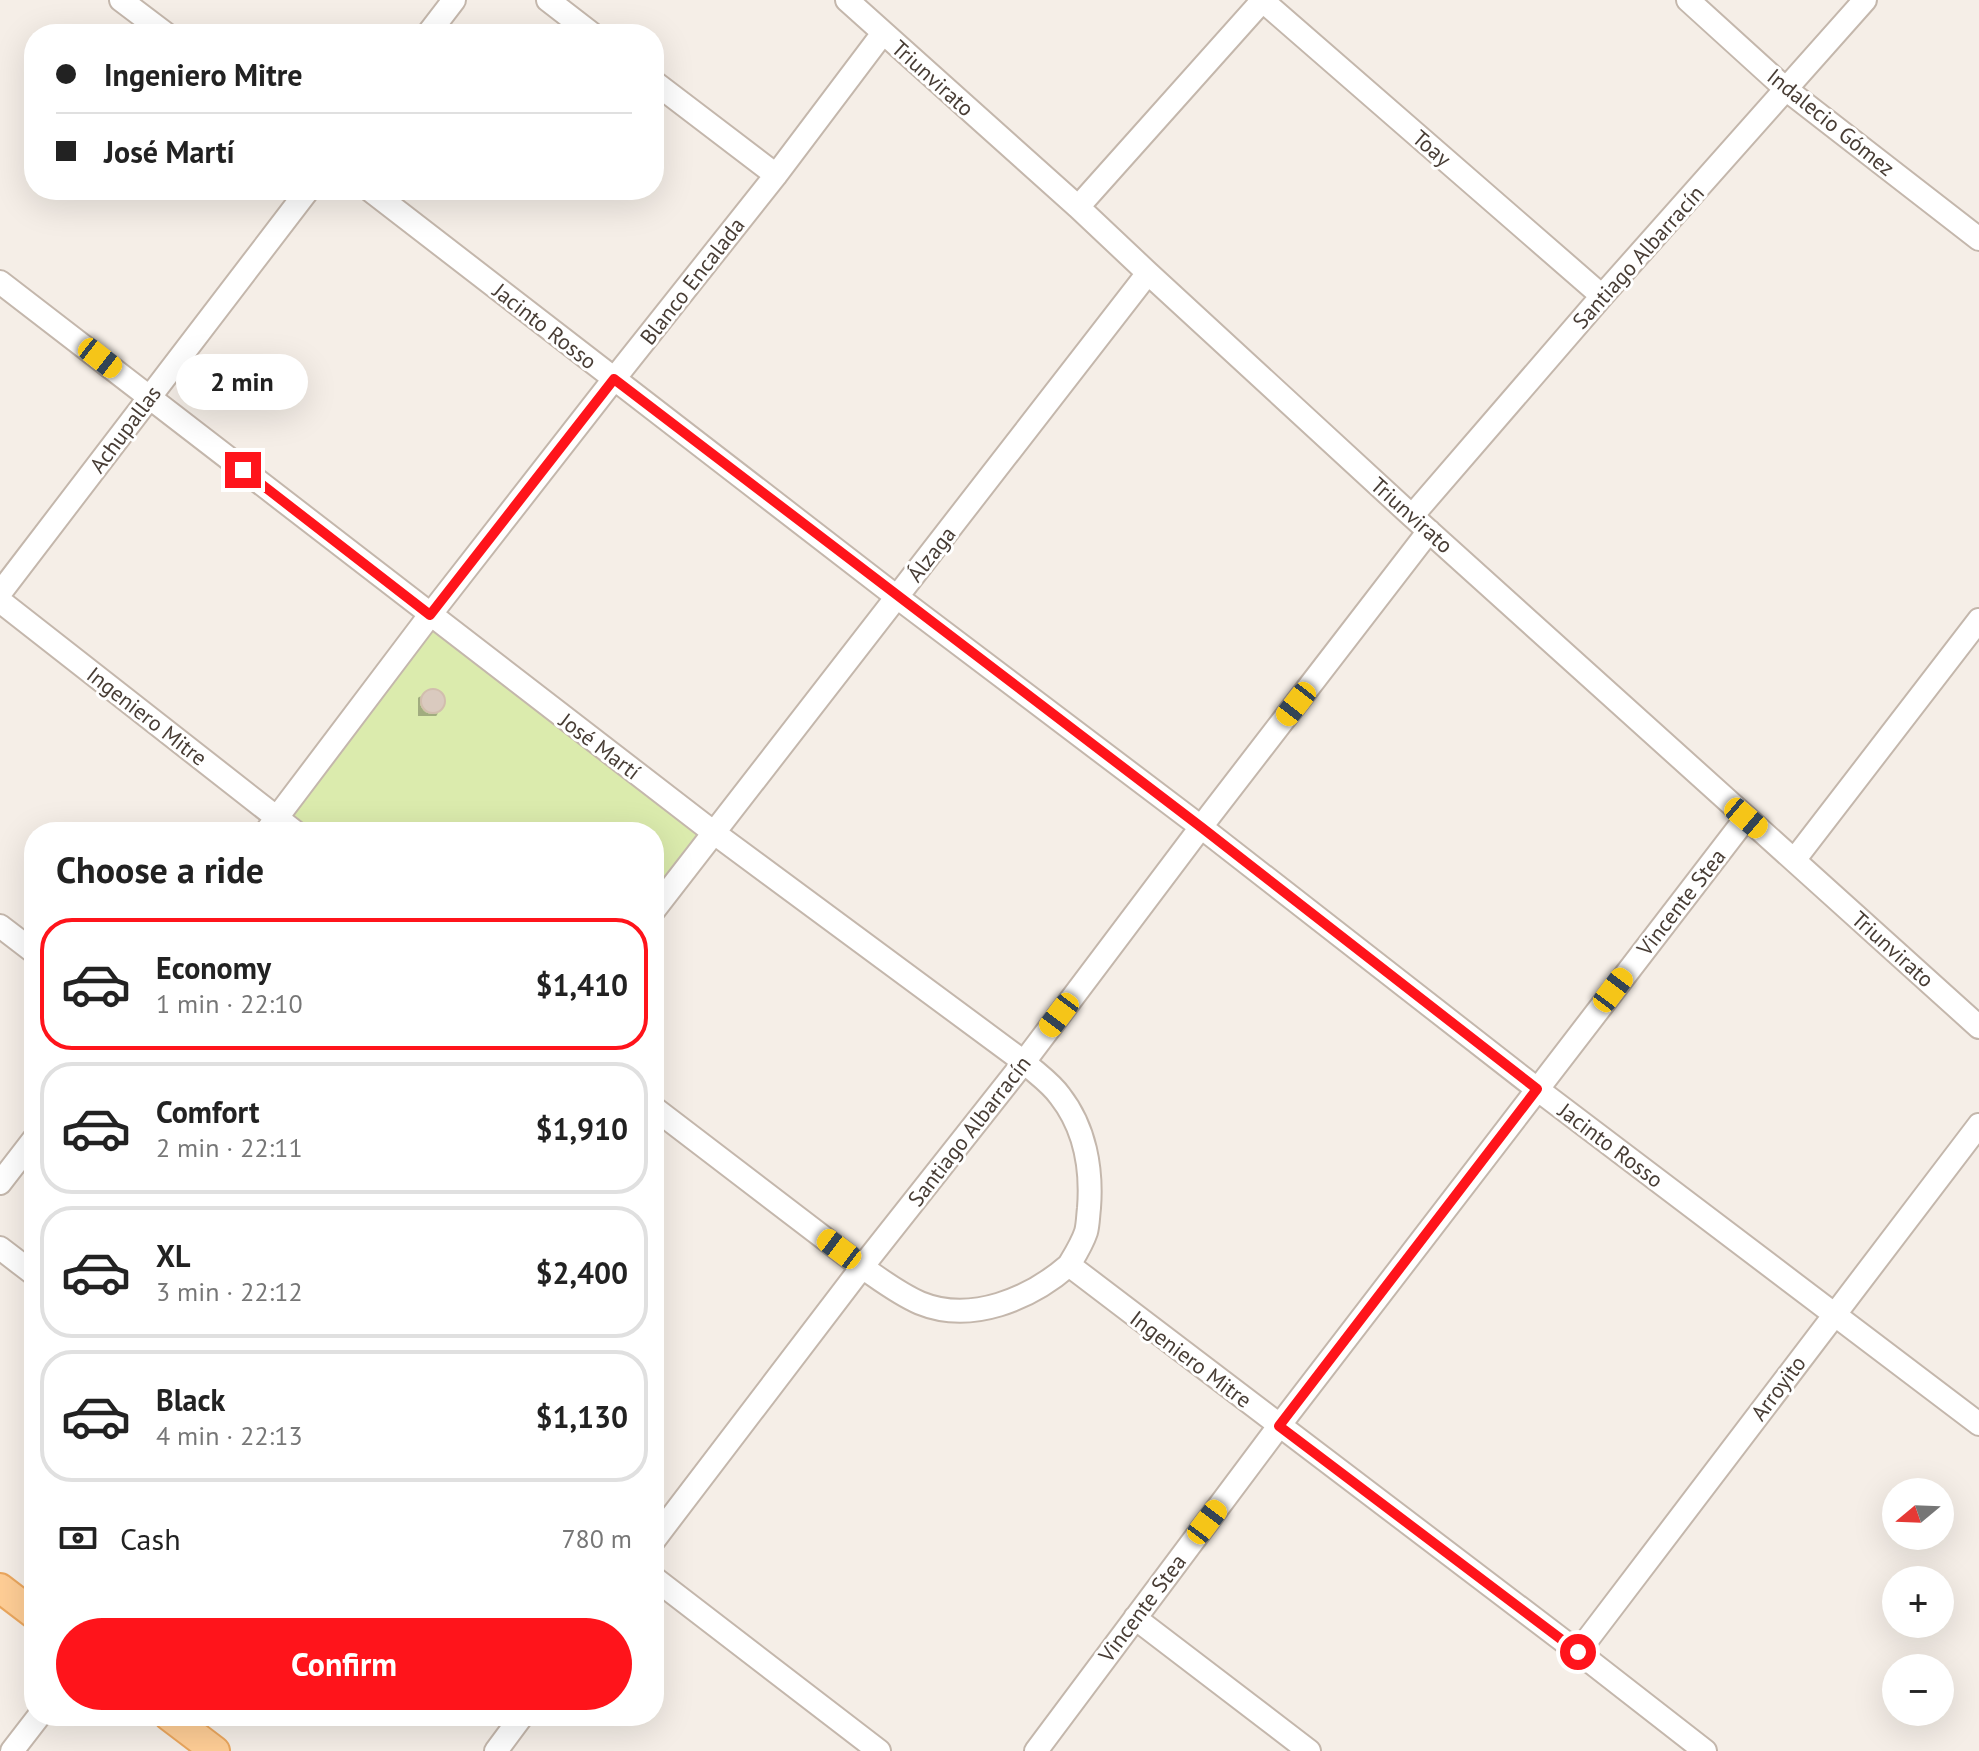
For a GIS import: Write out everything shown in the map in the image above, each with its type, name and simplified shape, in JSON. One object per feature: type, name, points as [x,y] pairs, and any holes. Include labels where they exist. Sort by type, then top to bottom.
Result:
[{"type":"main road","points":[[0,1588],[24,1606]]},
{"type":"main road","points":[[182,1726],[215,1751]]},
{"type":"street","points":[[121,0],[153,24]]},
{"type":"street","points":[[436,24],[454,0]]},
{"type":"street","points":[[548,0],[579,24]]},
{"type":"street","name":"Triunvirato","points":[[847,0],[1078,207],[1412,516],[1979,1027]]},
{"type":"street","points":[[1078,207],[1263,0]]},
{"type":"street","name":"Toay","points":[[1263,0],[1602,296]]},
{"type":"street","name":"Indalecio Gómez","points":[[1688,0],[1787,90],[1979,239]]},
{"type":"street","name":"Santiago Albarracín","points":[[1412,516],[1865,0]]},
{"type":"street","name":"Blanco Encalada","points":[[273,822],[430,615],[776,175],[883,33]]},
{"type":"street","points":[[664,90],[776,175]]},
{"type":"street","name":"Achupallas","points":[[0,593],[300,200]]},
{"type":"street","name":"Jacinto Rosso","points":[[383,200],[1201,827],[1537,1089],[1979,1424]]},
{"type":"street","name":"Álzaga","points":[[664,897],[1148,273]]},
{"type":"street","name":"José Martí","points":[[0,282],[713,832],[1024,1062],[1059,1094],[1083,1139],[1089,1168],[1087,1230],[1069,1265]]},
{"type":"street","name":"Santiago Albarracín","points":[[664,1527],[1429,531]]},
{"type":"street","name":"Ingeniero Mitre","points":[[0,601],[267,822]]},
{"type":"street","points":[[1795,859],[1979,620]]},
{"type":"street","name":"Vincente Stea","points":[[1036,1751],[1279,1426],[1746,818]]},
{"type":"street","points":[[0,926],[24,944]]},
{"type":"street","points":[[664,1116],[862,1267],[896,1291],[920,1303],[938,1309],[983,1308],[1009,1301],[1051,1281],[1069,1265]]},
{"type":"street","name":"Arroyito","points":[[1578,1652],[1979,1125]]},
{"type":"street","points":[[0,1183],[24,1152]]},
{"type":"street","points":[[0,1248],[24,1266]]},
{"type":"street","name":"Ingeniero Mitre","points":[[1069,1265],[1705,1751]]},
{"type":"street","points":[[664,1586],[879,1751]]},
{"type":"street","points":[[1135,1618],[1309,1751]]},
{"type":"street","points":[[12,1751],[31,1726]]},
{"type":"street","points":[[496,1751],[515,1726]]},
{"type":"green space","points":[[430,615],[713,832],[664,897],[664,822],[281,822],[276,818]]},
{"type":"building","points":[[433,689],[441,693],[445,701],[441,709],[433,713],[425,709],[421,701],[425,693]]},
{"type":"route","points":[[243,470],[430,615],[614,379],[1201,827],[1537,1089],[1279,1426],[1578,1652]]}]
